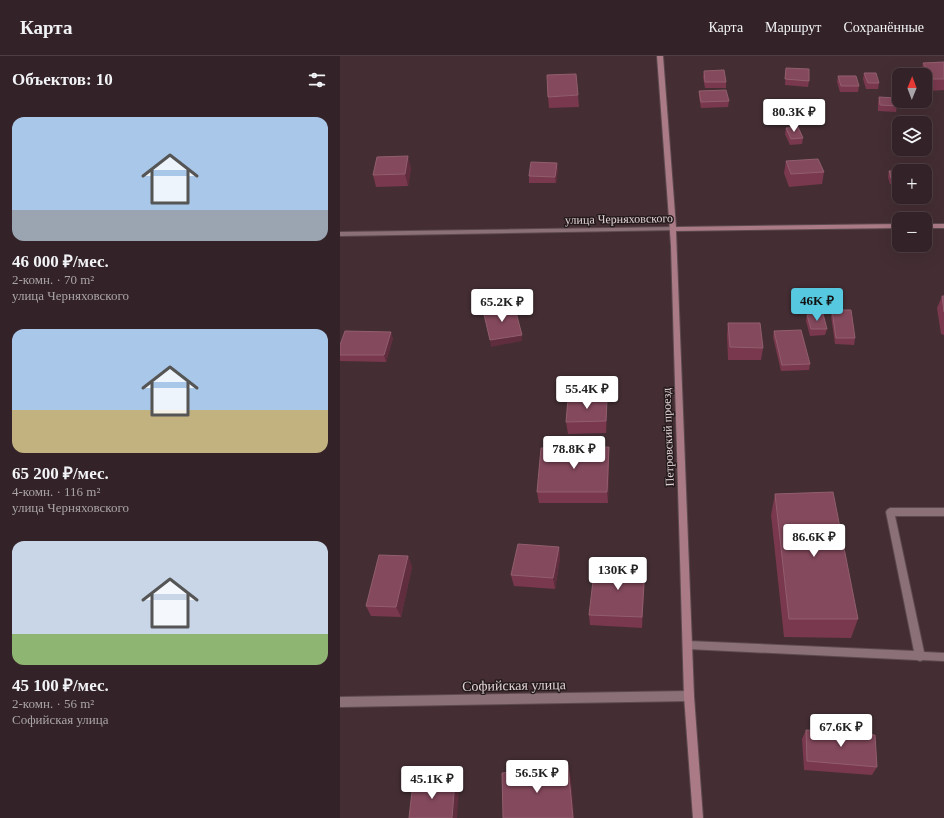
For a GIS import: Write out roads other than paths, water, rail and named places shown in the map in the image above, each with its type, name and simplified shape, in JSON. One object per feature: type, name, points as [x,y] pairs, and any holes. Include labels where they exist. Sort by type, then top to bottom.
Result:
[{"type":"street","name":"Петровский проезд","points":[[660,56],[672,229],[689,696],[698,818]]},
{"type":"street","name":"улица Черняховского","points":[[340,234],[892,226]]},
{"type":"street","points":[[932,226],[944,226]]},
{"type":"street","points":[[920,657],[890,512],[944,512]]},
{"type":"street","points":[[688,645],[944,657]]},
{"type":"street","name":"Софийская улица","points":[[340,702],[689,696]]}]
